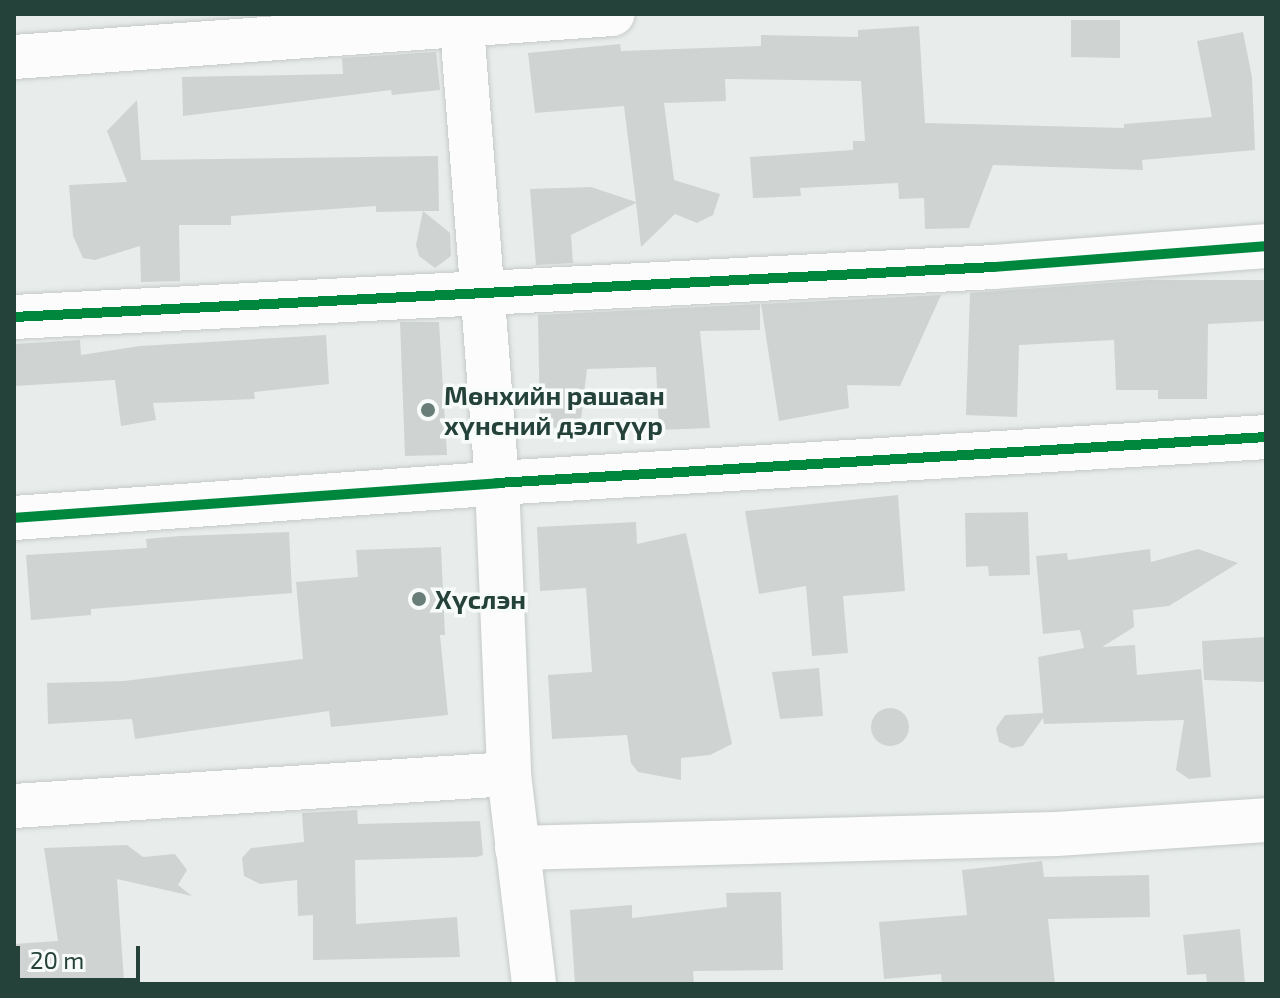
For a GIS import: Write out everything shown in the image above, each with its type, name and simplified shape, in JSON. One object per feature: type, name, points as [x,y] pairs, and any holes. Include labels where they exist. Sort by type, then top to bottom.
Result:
[{"type":"street","points":[[14,57],[461,19],[612,14]]},
{"type":"street","points":[[461,19],[497,483],[509,774],[534,984]]},
{"type":"street","points":[[14,317],[480,289],[994,267],[1266,246]]},
{"type":"street","points":[[14,518],[497,483],[1266,437]]},
{"type":"street","points":[[14,806],[509,774]]},
{"type":"street","points":[[517,848],[1057,834],[1266,820]]},
{"type":"building","points":[[1071,20],[1120,20],[1120,58],[1071,57]]},
{"type":"building","points":[[919,26],[925,123],[1124,128],[1124,124],[1212,117],[1197,41],[1243,32],[1252,77],[1255,150],[1142,160],[1143,170],[993,165],[969,228],[925,229],[924,198],[899,199],[898,183],[800,188],[801,196],[753,198],[750,157],[853,150],[853,141],[865,141],[861,81],[725,79],[726,101],[664,103],[674,180],[720,194],[713,215],[697,223],[675,214],[641,247],[636,203],[571,235],[573,263],[536,265],[530,189],[591,187],[636,202],[624,106],[535,113],[528,53],[620,44],[621,51],[761,46],[761,35],[858,37],[858,30]]},
{"type":"building","points":[[436,52],[440,90],[392,95],[391,90],[183,116],[182,77],[343,74],[342,58]]},
{"type":"building","points":[[137,100],[141,160],[438,156],[439,211],[376,212],[376,206],[231,216],[231,225],[179,225],[180,281],[141,282],[140,246],[95,260],[83,258],[73,236],[69,185],[127,182],[107,131]]},
{"type":"building","points":[[423,211],[450,233],[451,256],[435,268],[419,256],[416,245]]},
{"type":"building","points":[[1148,280],[1266,280],[1266,321],[1208,324],[1207,399],[1158,399],[1158,390],[1116,390],[1114,340],[1019,345],[1017,417],[966,415],[970,293]]},
{"type":"building","points":[[941,295],[900,386],[847,385],[849,408],[779,421],[761,304]]},
{"type":"building","points":[[760,304],[760,330],[700,331],[710,428],[659,430],[656,367],[587,369],[580,428],[540,427],[538,315]]},
{"type":"building","points":[[400,322],[439,322],[447,455],[405,456]]},
{"type":"building","points":[[326,335],[329,384],[254,392],[255,399],[153,403],[156,420],[121,426],[115,380],[14,386],[14,344],[80,340],[81,355],[140,346]]},
{"type":"building","points":[[898,495],[905,591],[843,596],[848,653],[812,656],[806,586],[759,594],[745,511]]},
{"type":"building","points":[[1028,512],[1030,575],[989,576],[988,566],[966,567],[965,513]]},
{"type":"building","points":[[636,522],[637,544],[686,533],[732,744],[710,755],[681,758],[681,780],[638,772],[631,763],[627,735],[552,739],[548,675],[592,672],[586,588],[540,591],[537,527]]},
{"type":"building","points":[[289,532],[292,593],[91,609],[91,615],[31,620],[26,555],[147,548],[146,539],[180,536]]},
{"type":"building","points":[[441,547],[445,635],[440,635],[448,715],[331,727],[329,711],[135,739],[132,719],[48,724],[47,683],[124,681],[303,659],[296,582],[358,577],[356,550]]},
{"type":"building","points":[[1150,549],[1151,562],[1198,549],[1238,563],[1169,606],[1133,610],[1134,627],[1102,647],[1135,645],[1137,675],[1201,669],[1211,777],[1189,779],[1176,770],[1184,720],[1044,724],[1043,718],[1023,746],[1012,748],[999,742],[996,728],[1005,715],[1043,713],[1038,657],[1084,648],[1080,630],[1043,634],[1036,556],[1067,553],[1068,560]]},
{"type":"building","points":[[1266,637],[1266,682],[1204,680],[1202,641]]},
{"type":"building","points":[[819,668],[823,716],[780,719],[772,672]]},
{"type":"building","points":[[890,708],[904,713],[909,727],[904,741],[890,746],[876,741],[871,727],[876,713]]},
{"type":"building","points":[[357,810],[358,824],[480,821],[483,855],[477,857],[355,860],[356,924],[457,917],[460,957],[313,960],[313,915],[298,916],[297,880],[260,884],[244,876],[242,858],[251,848],[304,842],[302,813]]},
{"type":"building","points":[[127,845],[143,857],[175,854],[187,870],[178,885],[192,896],[117,879],[124,981],[14,984],[14,944],[58,941],[44,848]]},
{"type":"building","points":[[1042,861],[1044,877],[1149,875],[1150,917],[1048,919],[1055,984],[942,984],[941,974],[884,979],[879,922],[967,915],[962,870]]},
{"type":"building","points":[[781,892],[783,970],[693,971],[694,984],[575,984],[570,910],[632,905],[632,918],[727,907],[726,893]]},
{"type":"building","points":[[1240,929],[1245,984],[1207,984],[1206,974],[1187,975],[1183,935]]},
{"type":"cycle path","points":[[14,317],[994,267],[1266,246]]},
{"type":"cycle path","points":[[14,518],[497,483],[1266,437]]},
{"type":"place","name":"Мөнхийн рашаан хүнсний дэлгүүр","points":[[428,410]]},
{"type":"place","name":"Хүслэн","points":[[419,599]]}]
